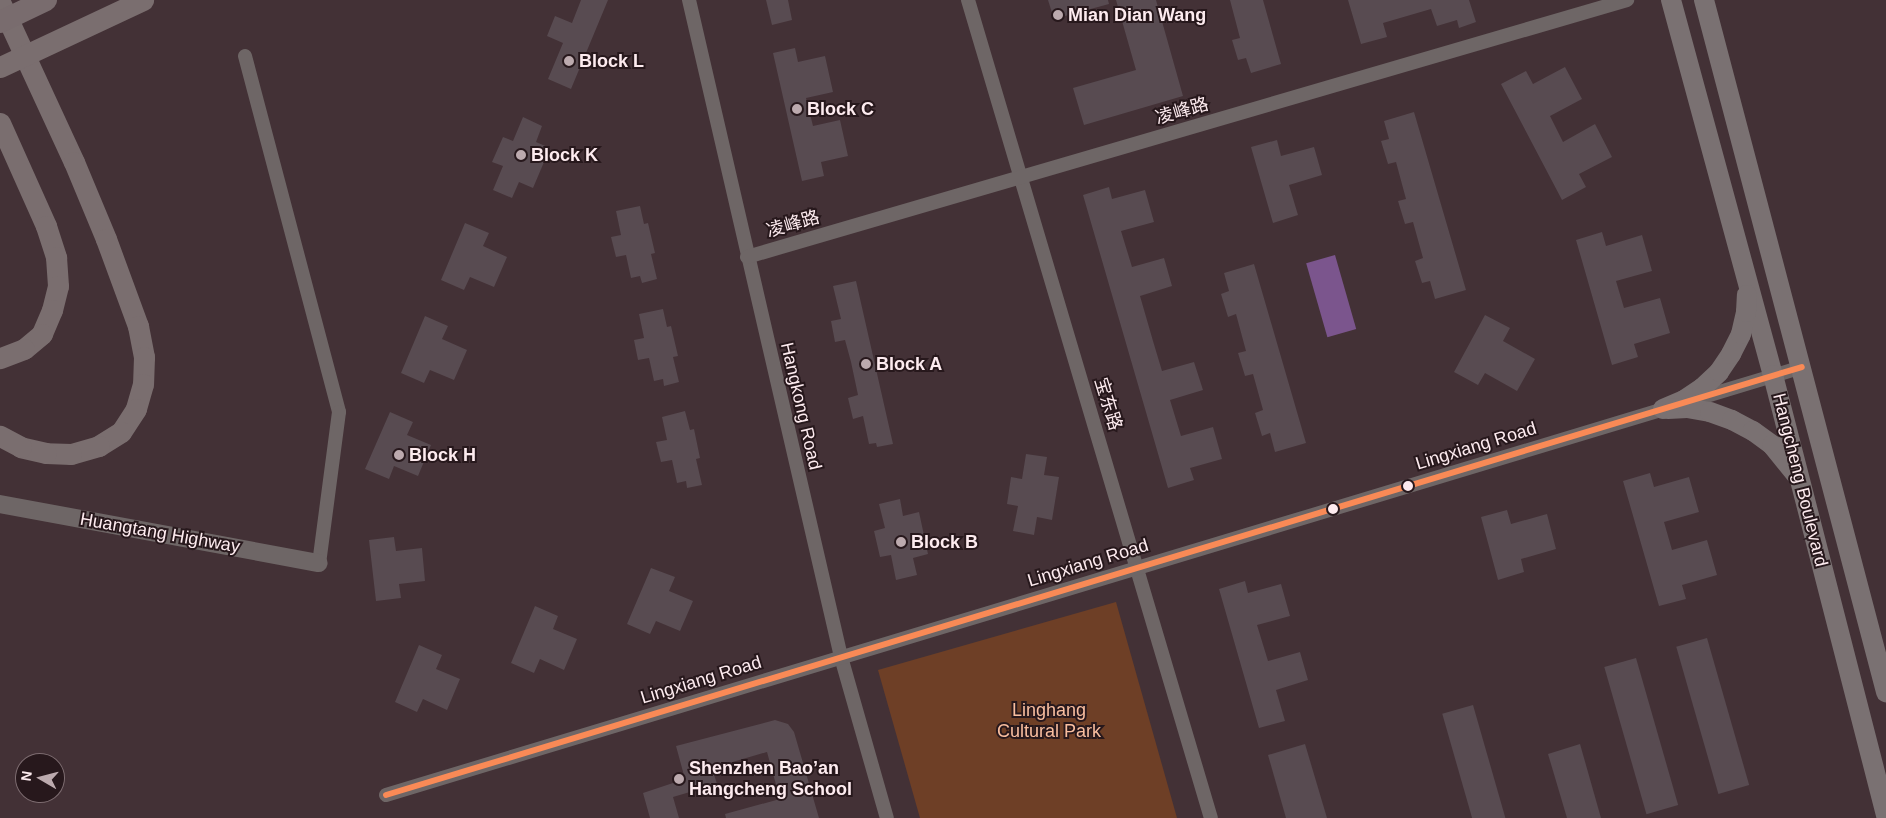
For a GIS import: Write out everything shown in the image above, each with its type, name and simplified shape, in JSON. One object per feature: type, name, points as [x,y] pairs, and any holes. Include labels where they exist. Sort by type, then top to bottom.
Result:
[{"type":"highway","points":[[0,22],[46,0]]},
{"type":"main road","points":[[0,67],[143,0]]},
{"type":"main road","name":"Hangcheng Boulevard","points":[[1671,0],[1773,375],[1886,816]]},
{"type":"main road","name":"Hangcheng Boulevard","points":[[1704,0],[1886,692]]},
{"type":"main road","points":[[0,2],[74,162],[106,239],[138,326],[144,356],[143,384],[136,409],[121,432],[99,446],[71,454],[46,453],[21,447],[0,436]]},
{"type":"main road","points":[[0,123],[46,226],[56,257],[58,286],[52,310],[42,334],[24,349],[0,358]]},
{"type":"main road","points":[[1664,409],[1684,400],[1702,388],[1718,372],[1731,354],[1740,334],[1746,312],[1747,290],[1744,268]]},
{"type":"main road","points":[[1664,409],[1687,408],[1710,412],[1732,420],[1753,431],[1772,446],[1788,463],[1801,483]]},
{"type":"street","name":"Hangkong Road","points":[[689,0],[841,657],[887,818]]},
{"type":"street","name":"宝东路","points":[[968,0],[1211,818]]},
{"type":"street","name":"凌峰路","points":[[747,257],[1627,0]]},
{"type":"street","points":[[245,56],[340,412],[319,563]]},
{"type":"street","name":"Lingxiang Road","points":[[386,795],[1802,367]]},
{"type":"street","name":"Huangtang Highway","points":[[0,504],[319,563]]},
{"type":"green space","name":"Linghang Cultural Park","points":[[1116,602],[1177,818],[920,818],[878,670]]},
{"type":"shaded area","points":[[1335,255],[1356,329],[1327,337],[1306,263]]},
{"type":"building","name":"Block L","points":[[581,0],[608,0],[571,89],[548,79],[563,43],[547,36],[555,16],[572,23]]},
{"type":"building","points":[[766,0],[788,0],[792,20],[772,25]]},
{"type":"building","points":[[1048,0],[1108,0],[1109,4],[1054,19]]},
{"type":"building","points":[[1116,0],[1156,0],[1183,96],[1084,125],[1073,88],[1136,70]]},
{"type":"building","points":[[1230,0],[1263,0],[1281,64],[1251,73],[1246,58],[1238,60],[1232,40],[1240,38]]},
{"type":"building","points":[[1348,0],[1469,0],[1476,22],[1459,28],[1457,20],[1437,26],[1431,9],[1383,23],[1387,37],[1361,44]]},
{"type":"building","name":"Block C","points":[[795,48],[798,62],[825,56],[833,92],[806,98],[813,126],[840,120],[848,156],[821,162],[824,176],[802,181],[773,53]]},
{"type":"building","points":[[1565,67],[1582,99],[1550,116],[1563,142],[1595,124],[1612,157],[1579,174],[1586,187],[1562,200],[1501,84],[1526,71],[1533,84]]},
{"type":"building","points":[[1414,112],[1466,290],[1435,299],[1430,281],[1422,283],[1415,261],[1423,258],[1413,222],[1405,224],[1398,201],[1406,199],[1396,162],[1388,164],[1381,141],[1389,139],[1384,121]]},
{"type":"building","name":"Block K","points":[[523,117],[542,126],[536,142],[550,148],[533,188],[519,182],[512,198],[493,190],[503,166],[492,162],[503,137],[513,141]]},
{"type":"building","points":[[1277,140],[1281,156],[1314,147],[1322,175],[1289,185],[1298,215],[1273,223],[1251,147]]},
{"type":"building","points":[[1109,187],[1112,199],[1145,190],[1154,222],[1121,231],[1132,267],[1164,258],[1172,286],[1140,296],[1153,341],[1162,371],[1194,362],[1203,390],[1170,400],[1181,436],[1213,427],[1222,459],[1190,468],[1194,480],[1168,488],[1083,195]]},
{"type":"building","points":[[640,206],[644,224],[648,223],[655,253],[651,254],[657,279],[642,283],[640,276],[631,278],[626,255],[616,257],[611,237],[621,235],[616,211]]},
{"type":"building","points":[[465,223],[489,233],[483,246],[507,257],[494,287],[470,277],[464,290],[441,280]]},
{"type":"building","points":[[1602,232],[1606,246],[1642,235],[1652,271],[1616,281],[1624,308],[1660,298],[1670,333],[1634,344],[1638,357],[1612,365],[1576,240]]},
{"type":"building","points":[[1254,264],[1306,443],[1275,452],[1270,433],[1262,436],[1255,413],[1263,410],[1253,374],[1245,376],[1238,353],[1246,351],[1236,314],[1228,317],[1221,294],[1229,291],[1224,273]]},
{"type":"building","name":"Block A","points":[[856,281],[893,444],[877,447],[876,443],[869,444],[863,416],[853,419],[848,398],[858,395],[851,362],[845,340],[835,342],[831,321],[841,319],[833,286]]},
{"type":"building","points":[[663,309],[667,327],[671,326],[678,356],[673,357],[679,382],[664,386],[663,379],[654,381],[649,358],[638,360],[634,340],[644,338],[639,314]]},
{"type":"building","points":[[1485,315],[1510,328],[1503,341],[1535,359],[1517,391],[1485,373],[1478,385],[1454,372]]},
{"type":"building","points":[[425,316],[448,326],[442,339],[467,350],[454,380],[430,370],[424,383],[401,373]]},
{"type":"building","points":[[685,411],[690,430],[694,429],[700,458],[696,459],[702,485],[687,488],[686,481],[677,483],[672,460],[661,462],[656,442],[667,440],[662,417]]},
{"type":"building","name":"Block H","points":[[390,412],[413,422],[407,435],[431,445],[418,476],[394,466],[389,479],[365,469]]},
{"type":"building","points":[[1026,454],[1047,457],[1044,475],[1059,477],[1052,520],[1037,517],[1034,535],[1013,531],[1018,506],[1007,504],[1011,477],[1022,479]]},
{"type":"building","points":[[1650,473],[1654,487],[1689,477],[1699,512],[1664,522],[1672,550],[1707,540],[1717,575],[1682,585],[1686,599],[1659,606],[1623,481]]},
{"type":"building","name":"Block B","points":[[900,499],[903,516],[919,512],[928,554],[913,558],[917,575],[896,580],[891,555],[880,557],[874,531],[885,528],[879,504]]},
{"type":"building","points":[[1507,510],[1511,524],[1547,514],[1556,549],[1521,559],[1524,572],[1498,580],[1481,517]]},
{"type":"building","points":[[394,537],[396,551],[422,548],[425,581],[399,584],[401,598],[376,601],[369,540]]},
{"type":"building","points":[[651,568],[675,577],[669,591],[693,601],[680,631],[656,621],[650,634],[627,624]]},
{"type":"building","points":[[1245,581],[1248,593],[1281,584],[1290,616],[1257,625],[1268,661],[1300,652],[1308,680],[1276,690],[1285,721],[1259,728],[1219,589]]},
{"type":"building","points":[[535,606],[558,616],[553,629],[577,639],[564,670],[540,659],[534,673],[511,663]]},
{"type":"building","points":[[1707,638],[1749,785],[1718,794],[1676,647]]},
{"type":"building","points":[[419,645],[442,655],[436,669],[460,679],[447,710],[423,699],[417,712],[395,702]]},
{"type":"building","points":[[1636,658],[1678,805],[1646,814],[1604,667]]},
{"type":"building","points":[[1473,705],[1505,818],[1472,818],[1442,714]]},
{"type":"building","points":[[775,720],[788,724],[794,732],[819,818],[726,818],[725,814],[780,799],[767,752],[712,768],[717,784],[673,797],[679,818],[650,818],[643,793],[685,779],[676,746]]},
{"type":"building","points":[[1305,744],[1327,818],[1286,818],[1268,755]]},
{"type":"building","points":[[1580,744],[1601,818],[1567,818],[1548,754]]},
{"type":"transit line","points":[[386,795],[1802,367]]},
{"type":"place","name":"Mian Dian Wang","points":[[1058,15]]},
{"type":"place","name":"Block L","points":[[569,61]]},
{"type":"place","name":"Block C","points":[[797,109]]},
{"type":"place","name":"Block K","points":[[521,155]]},
{"type":"place","name":"Block A","points":[[866,364]]},
{"type":"place","name":"Block H","points":[[399,455]]},
{"type":"place","name":"Block B","points":[[901,542]]},
{"type":"place","name":"Shenzhen Bao’an Hangcheng School","points":[[679,779]]}]
